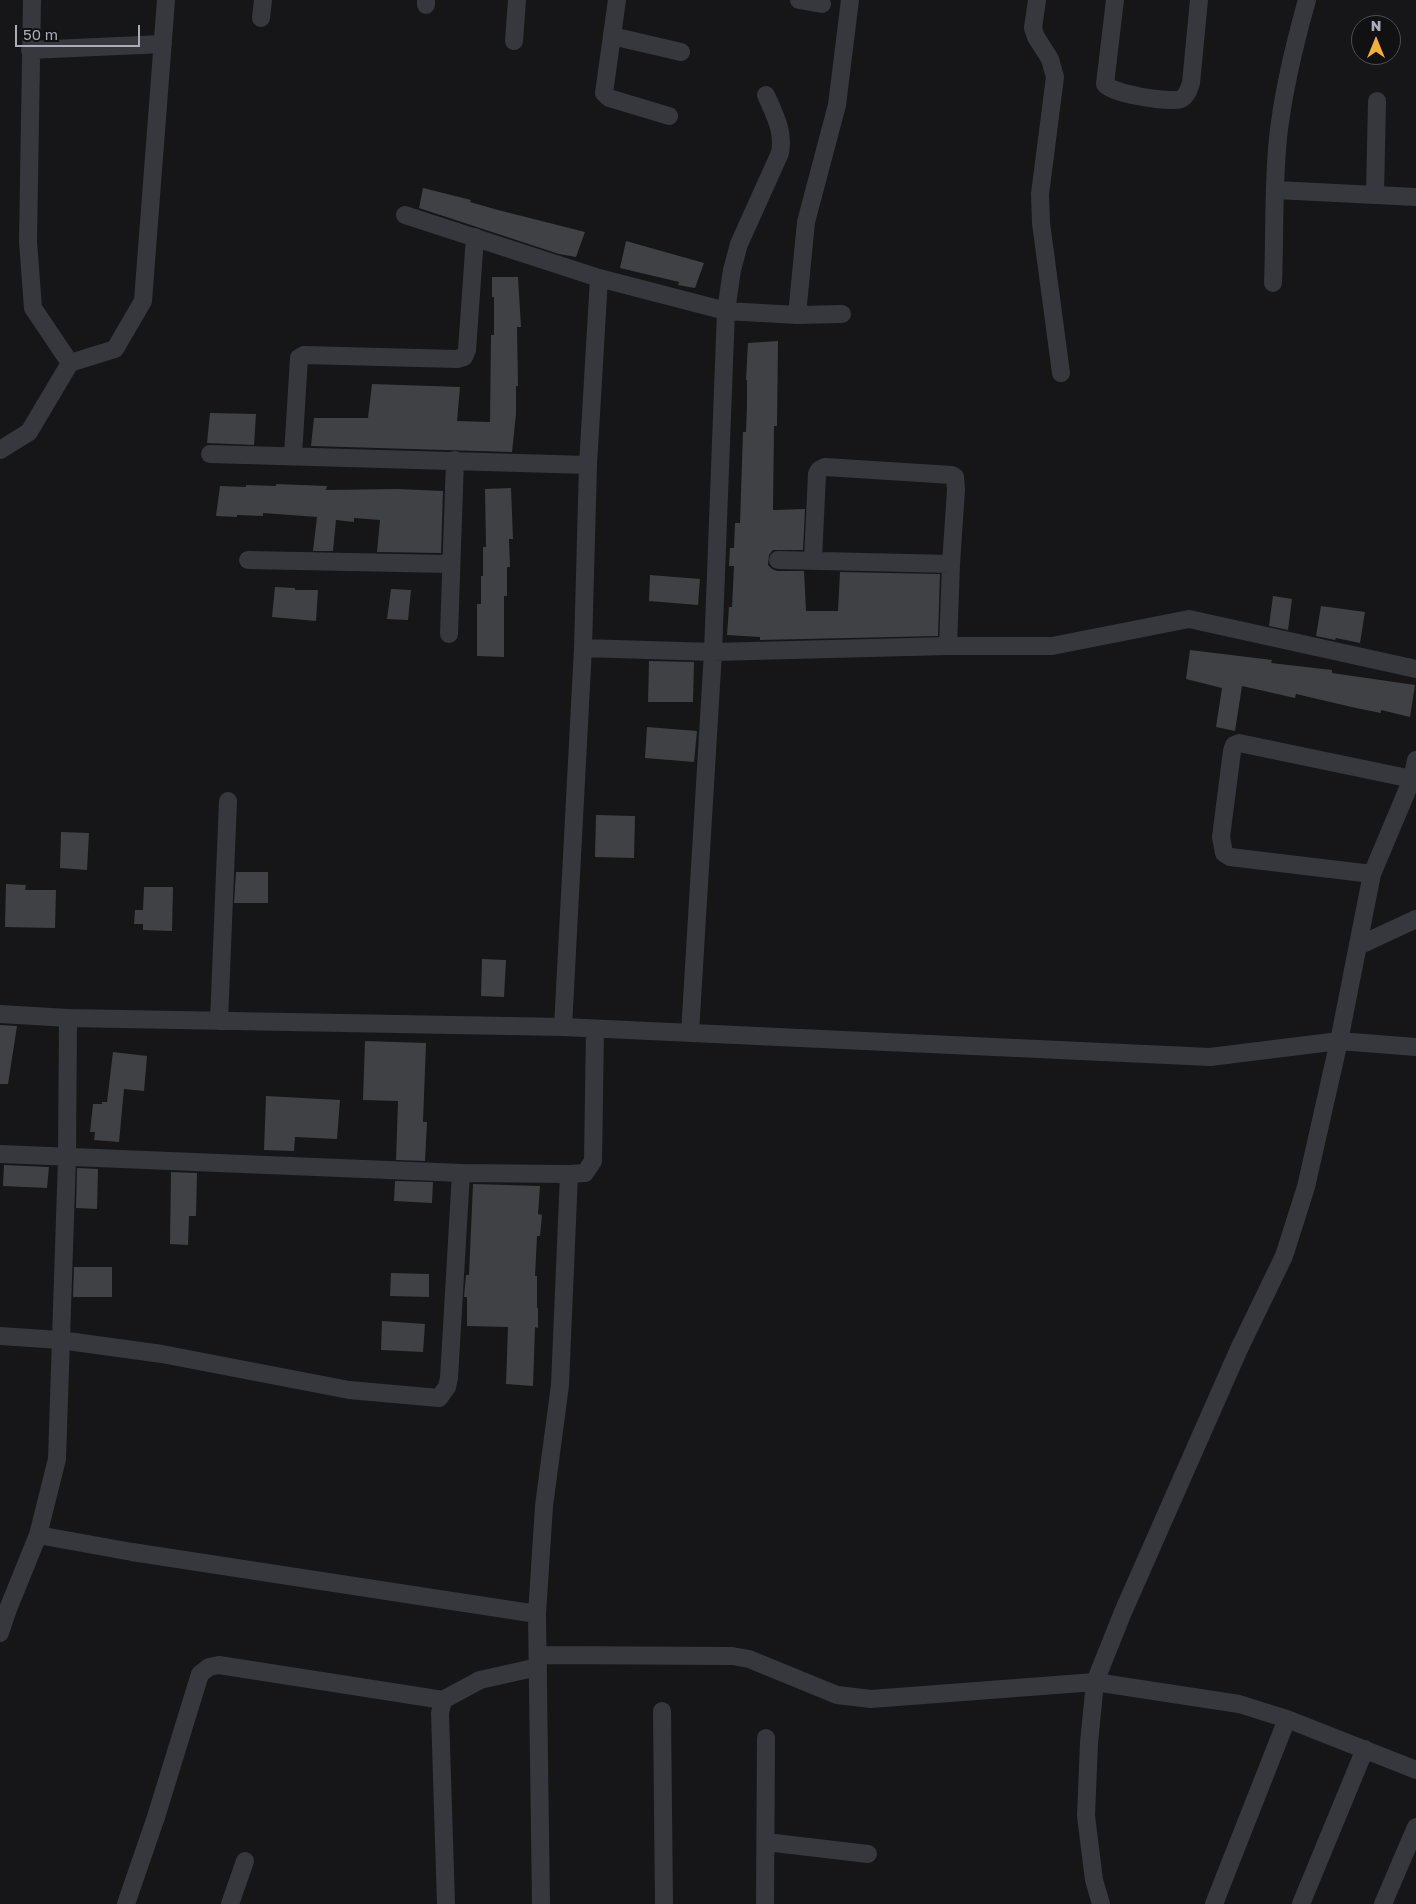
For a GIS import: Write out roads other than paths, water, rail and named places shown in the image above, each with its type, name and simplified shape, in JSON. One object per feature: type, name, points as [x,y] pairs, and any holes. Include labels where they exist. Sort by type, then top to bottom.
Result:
[{"type":"street","points":[[32,0],[28,241],[33,308],[70,363]]},
{"type":"street","points":[[0,450],[29,432],[70,363],[115,349],[143,301],[166,0]]},
{"type":"street","points":[[261,18],[263,0]]},
{"type":"street","points":[[514,41],[517,0]]},
{"type":"street","points":[[617,0],[604,91],[606,96],[670,116]]},
{"type":"street","points":[[799,0],[822,4]]},
{"type":"street","points":[[797,315],[806,222],[837,105],[848,32],[850,0]]},
{"type":"street","points":[[1037,0],[1033,28],[1050,59],[1055,77],[1040,194],[1041,223],[1061,373]]},
{"type":"street","points":[[1115,0],[1105,84],[1108,88],[1118,92],[1172,100],[1183,98],[1188,93],[1191,83],[1199,0]]},
{"type":"street","points":[[1273,283],[1278,140],[1284,94],[1307,0]]},
{"type":"street","points":[[612,36],[681,52]]},
{"type":"street","points":[[30,50],[163,44]]},
{"type":"street","points":[[690,1034],[713,652],[726,311],[732,270],[739,244],[780,153],[782,141],[780,128],[766,95]]},
{"type":"street","points":[[1375,195],[1377,102]]},
{"type":"street","points":[[1276,190],[1416,197]]},
{"type":"street","points":[[405,215],[599,278],[726,311],[797,315],[842,314]]},
{"type":"street","points":[[293,455],[298,358],[304,355],[457,359],[464,357],[467,350],[475,238]]},
{"type":"street","points":[[563,1027],[583,648],[588,465],[599,278]]},
{"type":"street","points":[[210,454],[588,465]]},
{"type":"street","points":[[449,634],[455,460]]},
{"type":"street","points":[[813,559],[817,474],[819,470],[825,467],[952,475],[955,477],[956,490],[948,646]]},
{"type":"street","points":[[778,560],[813,559],[951,564]]},
{"type":"street","points":[[248,560],[450,564]]},
{"type":"street","points":[[583,648],[713,652],[948,646],[1052,646],[1189,619],[1416,669]]},
{"type":"street","points":[[1372,874],[1230,856],[1224,853],[1221,837],[1234,746],[1239,743],[1412,779]]},
{"type":"street","points":[[1101,1904],[1094,1880],[1086,1816],[1089,1744],[1096,1682],[1123,1612],[1239,1349],[1284,1256],[1306,1187],[1339,1041],[1372,874],[1412,779],[1416,760]]},
{"type":"street","points":[[218,1021],[228,801]]},
{"type":"street","points":[[1358,946],[1416,920]]},
{"type":"street","points":[[0,1014],[68,1018],[563,1027],[1210,1058],[1339,1041],[1416,1047]]},
{"type":"street","points":[[0,1633],[4,1608],[38,1535],[57,1458],[67,1158],[68,1018]]},
{"type":"street","points":[[0,1154],[461,1173],[585,1173],[593,1161],[595,1029]]},
{"type":"street","points":[[0,1336],[60,1340],[162,1354],[349,1390],[439,1398],[447,1388],[449,1378],[461,1173]]},
{"type":"street","points":[[541,1904],[536,1614],[544,1498],[560,1385],[569,1174]]},
{"type":"street","points":[[38,1535],[132,1552],[536,1614]]},
{"type":"street","points":[[126,1904],[156,1817],[200,1674],[209,1667],[219,1665],[443,1700],[480,1680],[538,1661],[732,1656],[749,1659],[837,1695],[870,1699],[1096,1682],[1239,1704],[1287,1719],[1416,1770]]},
{"type":"street","points":[[443,1700],[440,1713],[446,1904]]},
{"type":"street","points":[[662,1711],[664,1904]]},
{"type":"street","points":[[1214,1904],[1287,1719]]},
{"type":"street","points":[[765,1904],[766,1738]]},
{"type":"street","points":[[1301,1904],[1366,1749]]},
{"type":"street","points":[[1383,1904],[1416,1827]]},
{"type":"street","points":[[766,1842],[868,1854]]},
{"type":"street","points":[[230,1904],[245,1861]]}]
